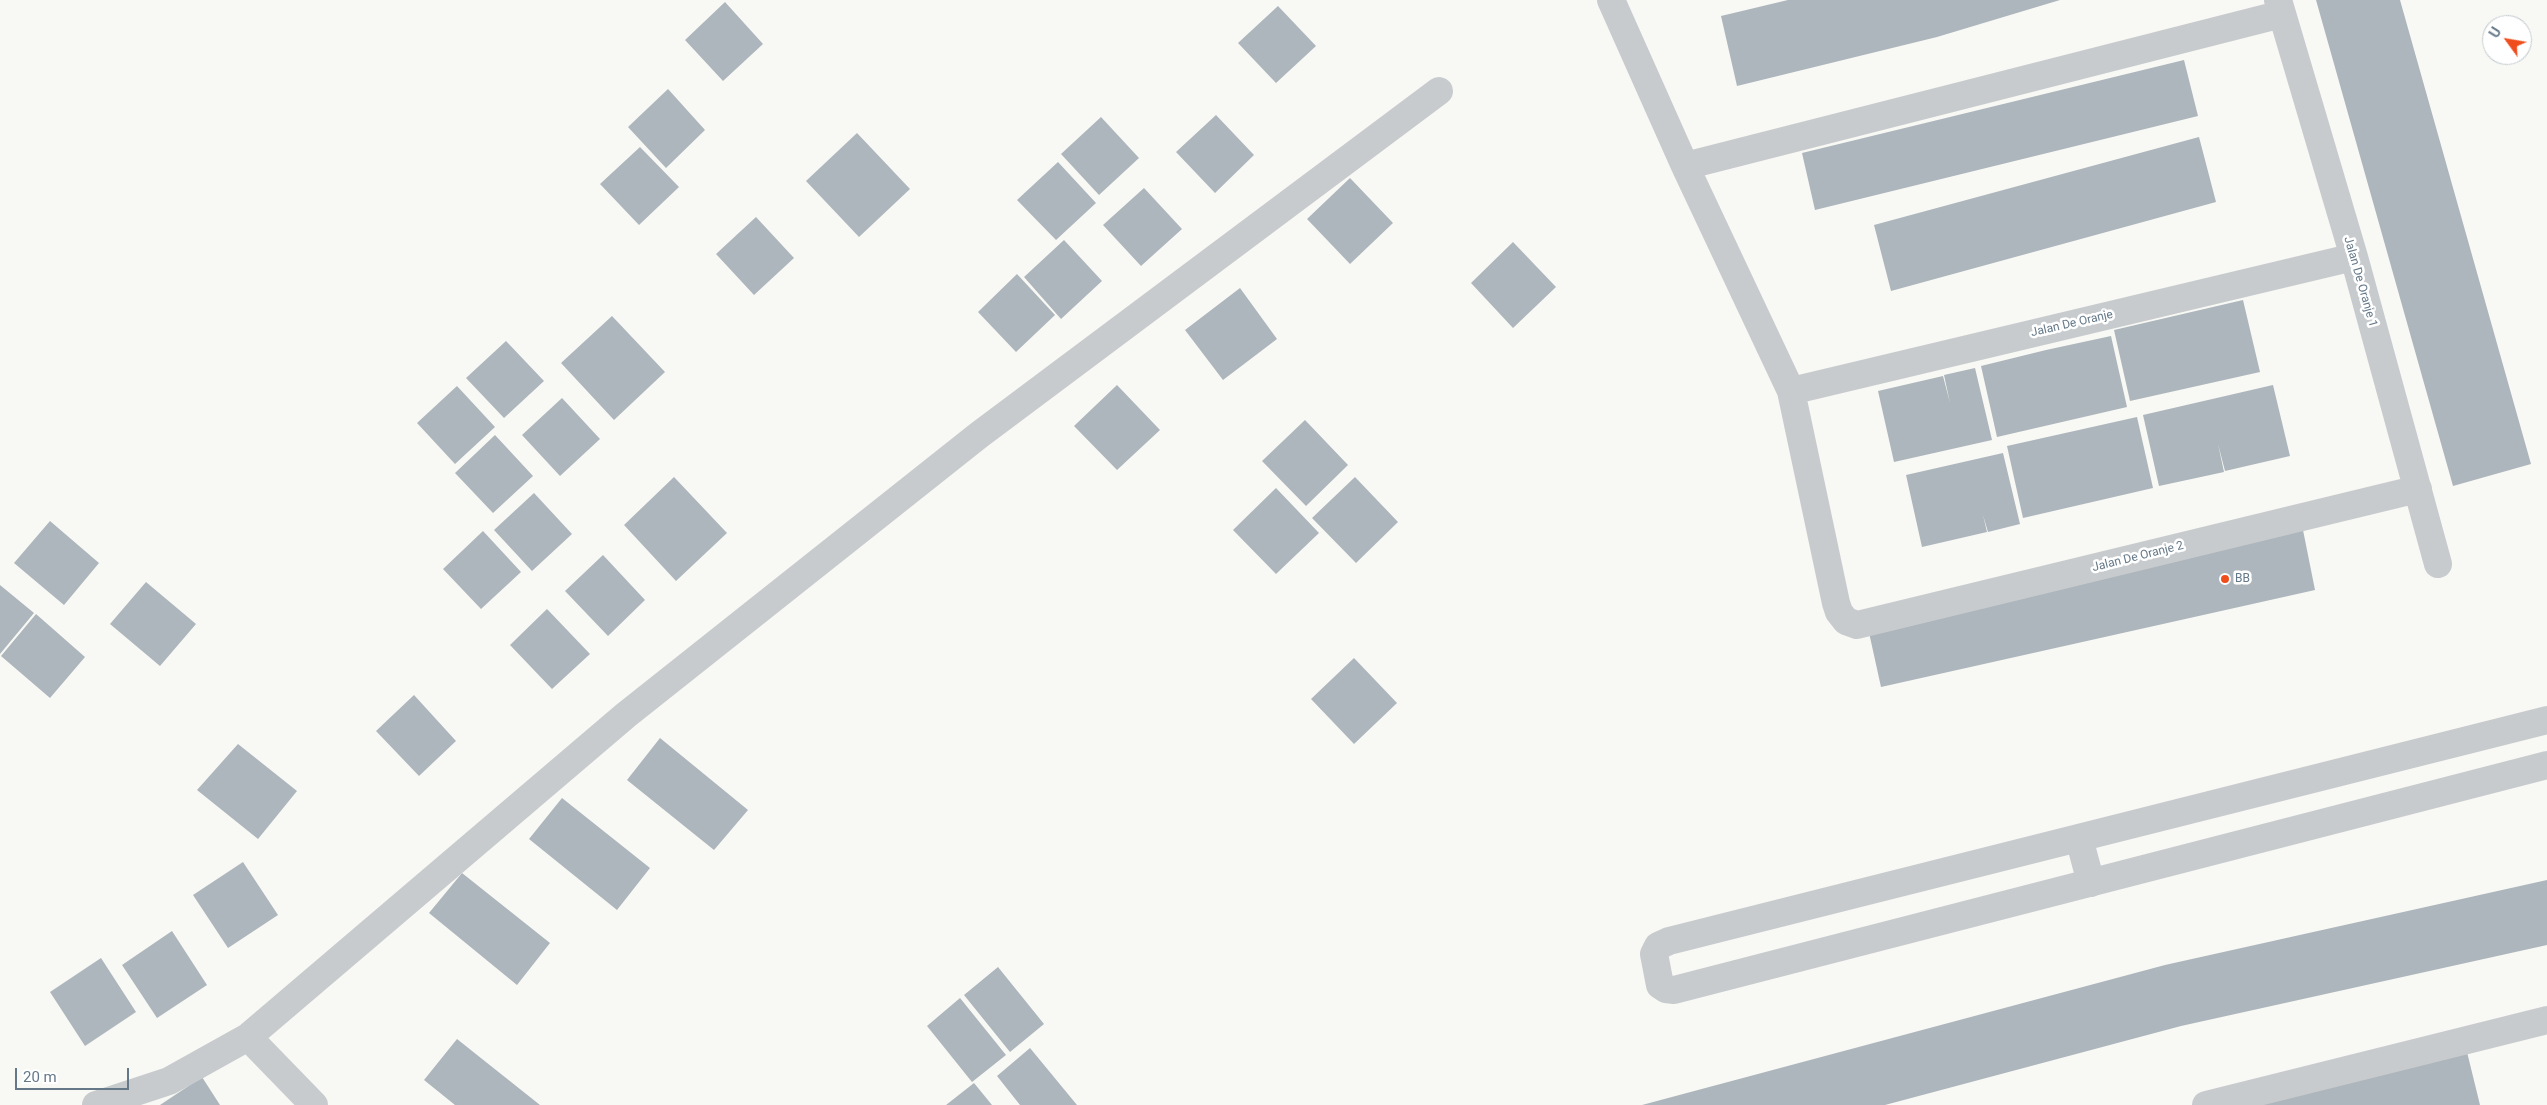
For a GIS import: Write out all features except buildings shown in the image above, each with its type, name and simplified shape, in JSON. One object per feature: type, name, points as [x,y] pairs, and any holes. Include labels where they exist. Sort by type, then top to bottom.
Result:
[{"type":"street","points":[[1611,0],[1685,166],[1791,391]]},
{"type":"street","points":[[1685,166],[2280,7]]},
{"type":"street","name":"Jalan De Oranje 1","points":[[2280,7],[2354,257],[2438,564]]},
{"type":"street","points":[[96,1105],[169,1081],[248,1036],[626,715],[925,478],[1439,91]]},
{"type":"street","name":"Jalan De Oranje","points":[[1791,391],[2354,257]]},
{"type":"street","name":"Jalan De Oranje 2","points":[[1791,391],[1839,612],[1846,621],[1858,625],[2418,489]]},
{"type":"street","points":[[2547,720],[1669,941],[1658,946],[1654,954],[1660,985],[1666,989],[1674,990],[2547,765]]},
{"type":"street","points":[[2079,838],[2090,883]]},
{"type":"street","points":[[2206,1105],[2547,1020]]},
{"type":"street","points":[[248,1036],[314,1105]]},
{"type":"place","name":"BB","points":[[2225,579]]}]
